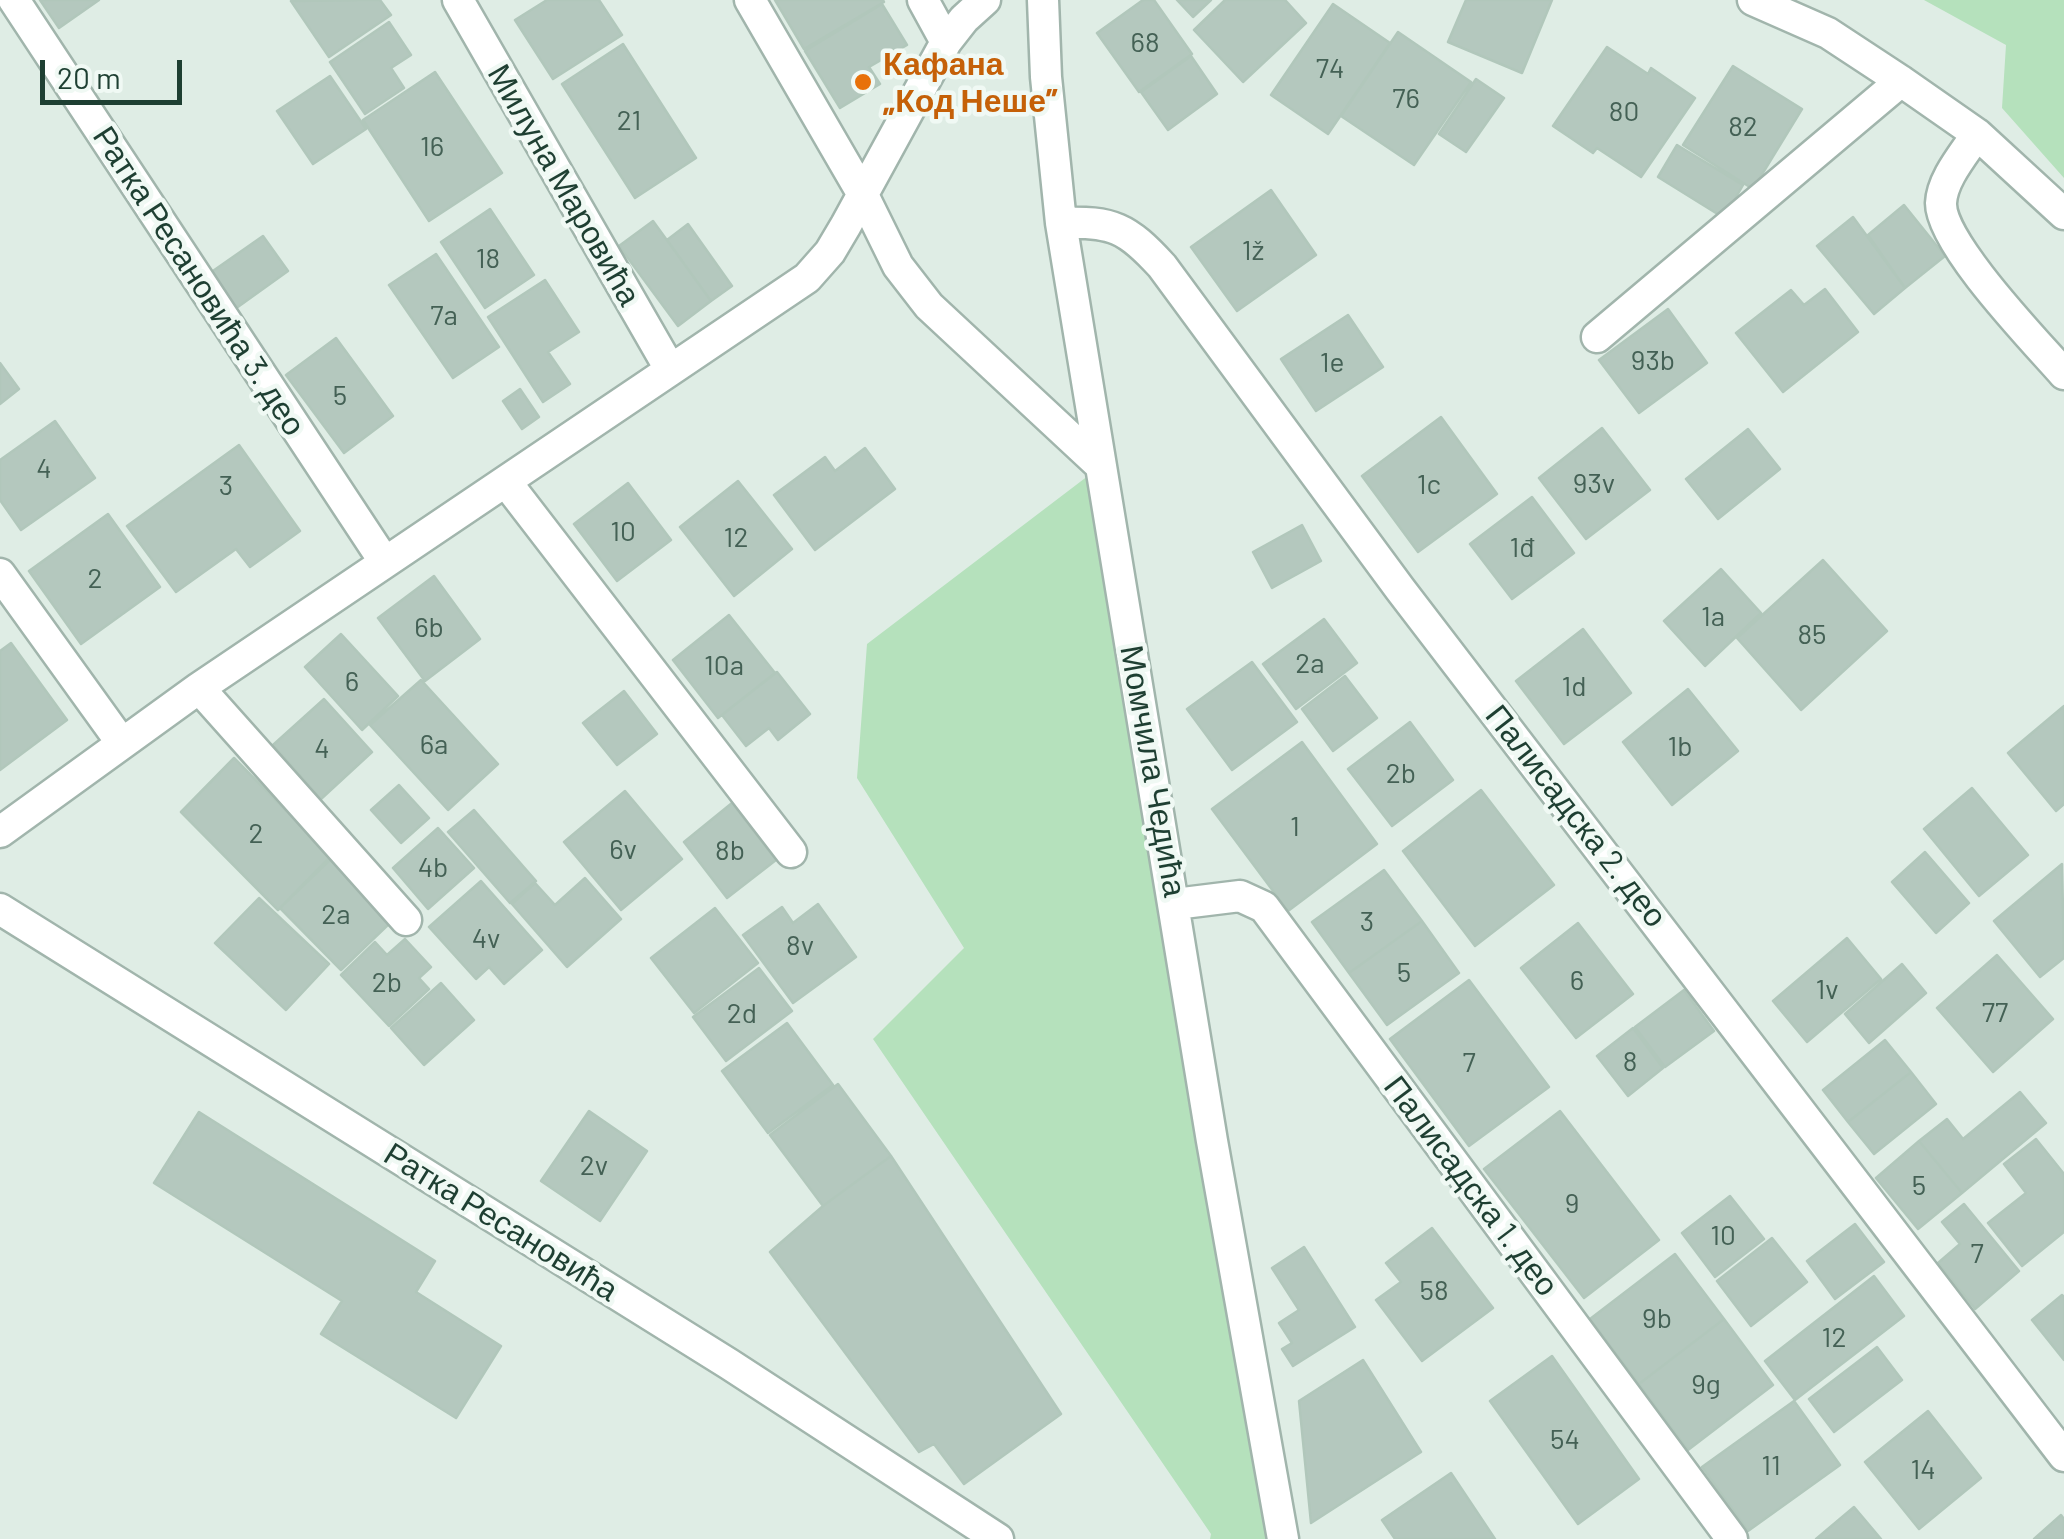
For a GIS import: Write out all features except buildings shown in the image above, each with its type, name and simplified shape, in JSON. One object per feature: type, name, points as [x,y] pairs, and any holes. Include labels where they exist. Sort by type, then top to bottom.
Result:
[{"type":"street","name":"Ратка Ресановића 3. део","points":[[14,0],[384,562]]},
{"type":"street","name":"Милуна Маровића","points":[[458,0],[670,369]]},
{"type":"street","points":[[750,0],[862,193],[898,266],[929,306],[1101,466]]},
{"type":"street","points":[[923,0],[946,42]]},
{"type":"street","points":[[0,832],[199,688],[807,278],[830,252],[946,42],[985,0]]},
{"type":"street","name":"Момчила Чедића","points":[[1043,0],[1046,77],[1061,222],[1212,1141],[1284,1539]]},
{"type":"street","points":[[1753,0],[1828,33],[1901,81],[1977,134],[2064,214]]},
{"type":"street","points":[[1597,338],[1901,81]]},
{"type":"street","points":[[1977,134],[1947,182],[1941,203],[1945,221],[1985,282],[2064,374]]},
{"type":"street","name":"Палисадска 2. део","points":[[1061,222],[1098,222],[1118,227],[1162,266],[1400,589],[2064,1456]]},
{"type":"street","points":[[506,482],[790,852]]},
{"type":"street","points":[[0,574],[121,742]]},
{"type":"street","points":[[199,688],[406,920]]},
{"type":"street","name":"Палисадска 1. део","points":[[1176,904],[1240,896],[1264,906],[1732,1539]]},
{"type":"street","name":"Ратка Ресановића","points":[[0,909],[729,1364],[998,1539]]},
{"type":"green space","points":[[1924,0],[2064,0],[2064,178],[2002,108],[2006,45]]},
{"type":"green space","points":[[1101,466],[1283,1539],[1210,1539],[1211,1534],[873,1039],[964,948],[857,778],[867,644]]},
{"type":"place","name":"Кафана „Код Неше”","points":[[863,82]]}]
